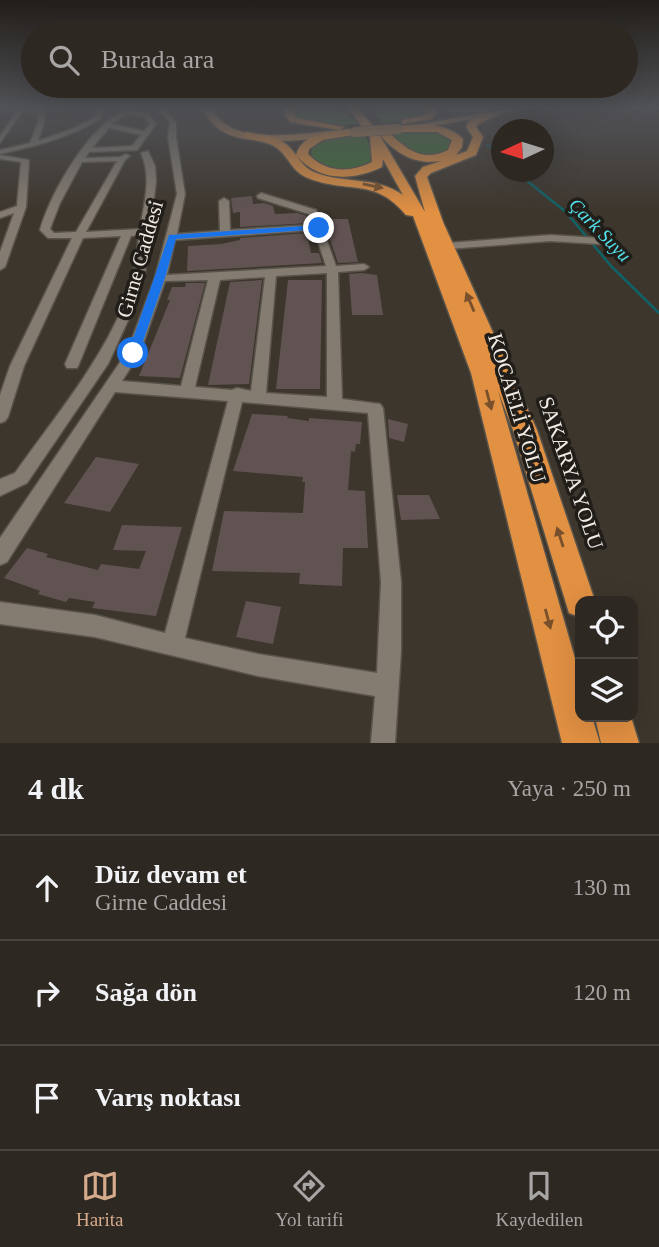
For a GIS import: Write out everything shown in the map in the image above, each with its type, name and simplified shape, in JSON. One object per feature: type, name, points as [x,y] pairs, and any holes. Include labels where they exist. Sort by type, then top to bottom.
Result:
[{"type":"highway","points":[[275,143],[295,166],[309,174],[331,181],[377,185],[396,194],[410,210],[449,290]]},
{"type":"highway","points":[[311,143],[304,147],[302,155],[316,169],[331,173],[367,170],[378,164],[376,143]]},
{"type":"highway","name":"KOCAELİ YOLU","points":[[382,143],[419,214],[482,373],[581,743]]},
{"type":"highway","name":"SAKARYA YOLU","points":[[384,143],[436,222],[448,246],[525,430],[578,596]]},
{"type":"highway","points":[[392,143],[413,156],[444,158],[455,152],[459,143]]},
{"type":"highway","points":[[436,222],[421,176],[427,170],[472,153],[476,143]]},
{"type":"highway","points":[[614,722],[620,743]]},
{"type":"street","points":[[1,155],[37,143]]},
{"type":"street","points":[[92,143],[52,206],[45,230],[52,236],[143,232]]},
{"type":"street","points":[[0,416],[17,366],[79,235],[140,143]]},
{"type":"street","name":"Girne Caddesi","points":[[0,555],[133,353],[161,278],[181,194],[173,143]]},
{"type":"street","points":[[0,488],[21,478],[100,364],[130,303],[139,273],[152,181],[151,166],[132,153],[87,150]]},
{"type":"street","points":[[79,160],[132,153]]},
{"type":"street","points":[[0,267],[21,206],[25,160],[1,155]]},
{"type":"street","points":[[261,196],[313,212],[319,228],[332,269],[335,404]]},
{"type":"street","points":[[224,201],[225,234]]},
{"type":"street","points":[[0,215],[21,206]]},
{"type":"street","points":[[172,237],[319,228]]},
{"type":"street","points":[[72,364],[127,233]]},
{"type":"street","points":[[448,246],[561,238],[599,241]]},
{"type":"street","points":[[161,278],[364,267]]},
{"type":"street","points":[[258,397],[271,273]]},
{"type":"street","points":[[187,390],[215,277]]},
{"type":"street","points":[[113,386],[237,394],[375,408],[393,593],[393,641],[383,743]]},
{"type":"street","points":[[172,646],[237,394]]},
{"type":"street","points":[[0,613],[95,626],[258,665],[387,686]]},
{"type":"green space","points":[[317,143],[369,143],[376,156],[365,171],[329,169],[311,156],[312,147]]},
{"type":"green space","points":[[399,143],[454,143],[452,151],[432,155],[416,154]]},
{"type":"building","points":[[252,196],[253,204],[273,206],[275,214],[297,213],[307,216],[309,223],[240,227],[240,212],[233,213],[231,198]]},
{"type":"building","points":[[323,219],[348,219],[358,262],[338,263]]},
{"type":"building","points":[[307,233],[311,253],[319,253],[322,263],[187,271],[188,246],[221,244],[240,238]]},
{"type":"building","points":[[349,274],[377,275],[383,315],[352,315]]},
{"type":"building","points":[[262,280],[249,384],[208,385],[230,282]]},
{"type":"building","points":[[288,280],[322,280],[320,389],[276,389]]},
{"type":"building","points":[[186,283],[205,283],[180,378],[139,376],[170,300],[167,300],[172,287],[185,287]]},
{"type":"building","points":[[252,414],[288,416],[287,418],[309,421],[309,418],[362,422],[360,444],[356,444],[355,452],[351,451],[348,490],[365,491],[368,548],[343,548],[342,586],[299,584],[300,573],[212,571],[224,511],[303,513],[303,477],[233,471]]},
{"type":"building","points":[[388,419],[408,424],[404,442],[389,438]]},
{"type":"building","points":[[96,457],[139,464],[110,512],[64,503]]},
{"type":"building","points":[[397,495],[429,495],[440,519],[401,520]]},
{"type":"building","points":[[122,525],[182,527],[156,616],[92,608],[95,602],[69,598],[66,602],[38,594],[40,591],[4,578],[27,548],[48,554],[46,557],[98,570],[101,564],[139,569],[146,551],[113,550]]},
{"type":"building","points":[[246,601],[281,607],[273,644],[236,637]]},
{"type":"waterway","name":"Çark Suyu","points":[[487,145],[491,147]]},
{"type":"waterway","name":"Çark Suyu","points":[[528,182],[566,212],[611,266],[659,313]]},
{"type":"route","points":[[133,353],[161,278],[172,237],[319,228]]}]
